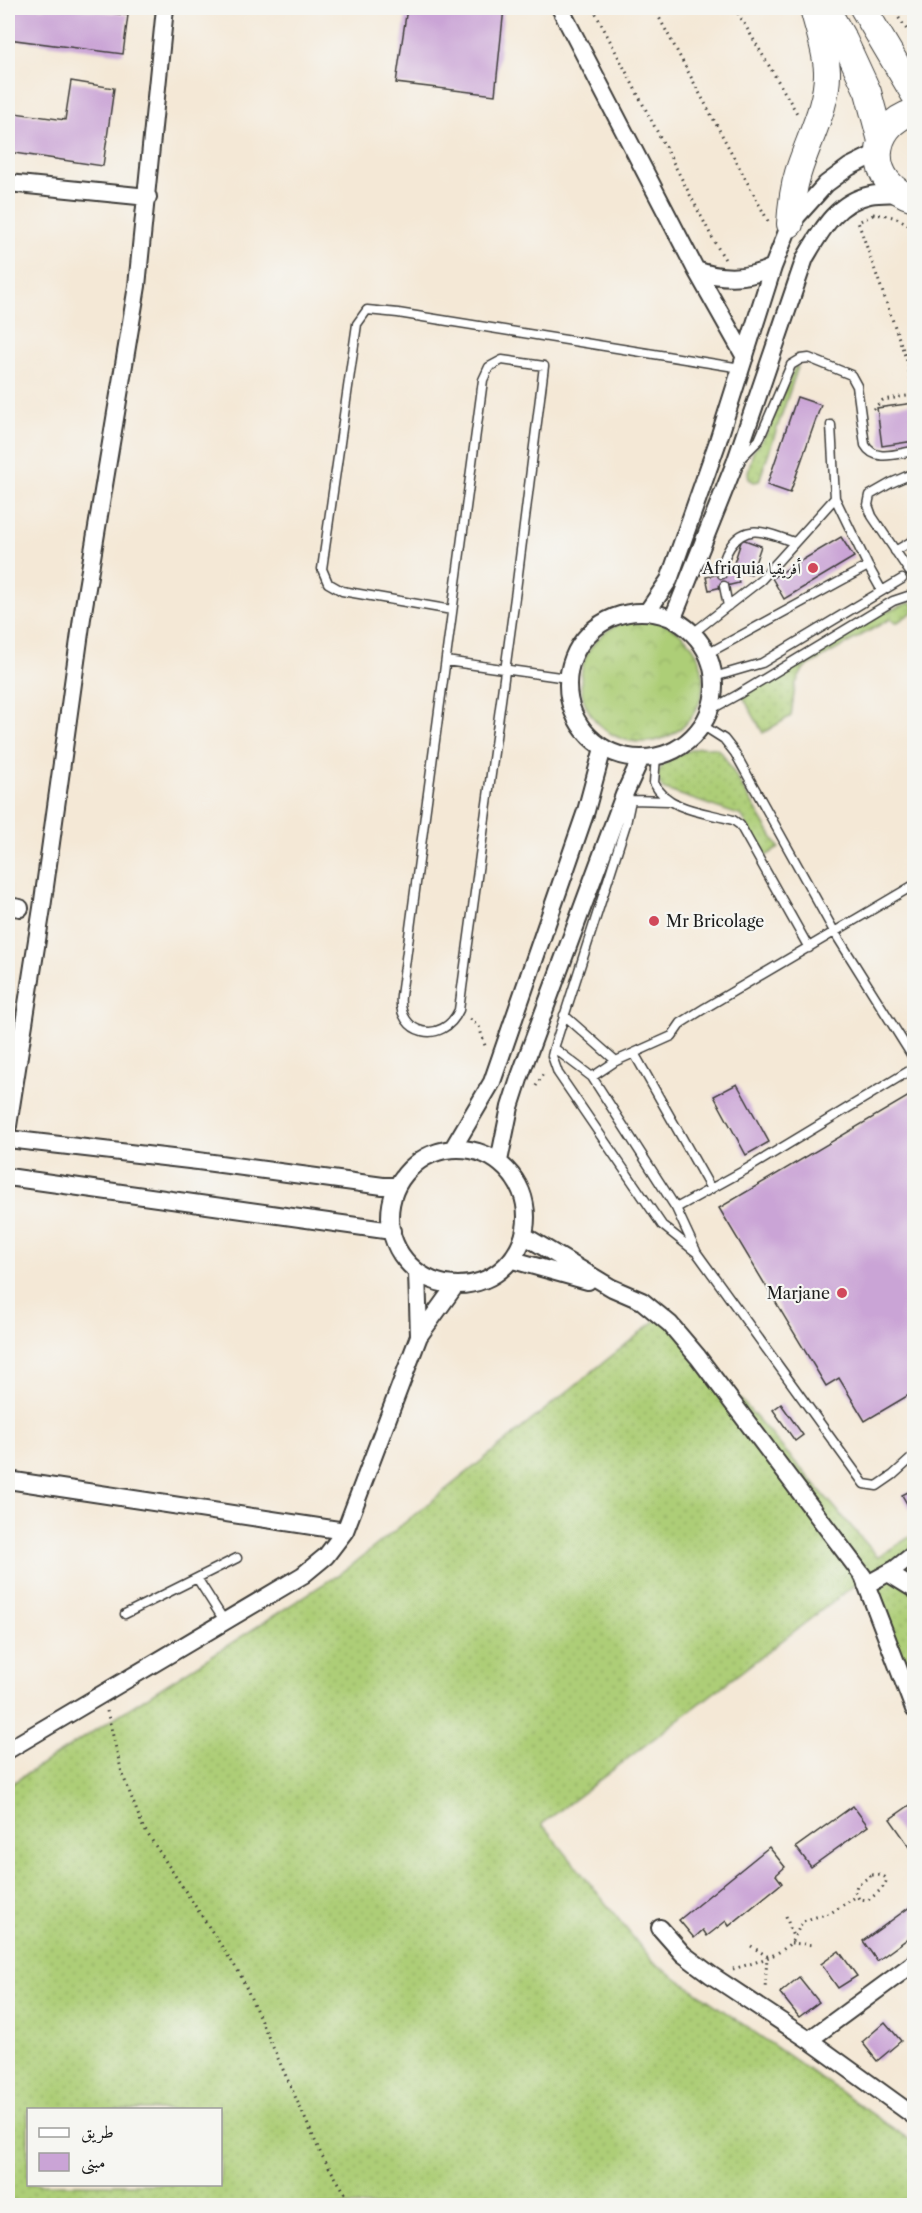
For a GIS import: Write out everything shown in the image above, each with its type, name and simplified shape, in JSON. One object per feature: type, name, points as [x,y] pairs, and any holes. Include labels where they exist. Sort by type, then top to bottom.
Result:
[{"type":"main road","points":[[780,224],[792,203],[797,174],[824,97],[827,73],[823,42],[813,8]]},
{"type":"main road","points":[[826,8],[844,40],[868,93],[884,176],[891,185],[909,196]]},
{"type":"main road","points":[[863,8],[915,94]]},
{"type":"main road","points":[[880,147],[893,122],[915,112]]},
{"type":"street","points":[[8,1126],[42,908],[82,618],[137,286],[148,197],[165,8]]},
{"type":"street","points":[[560,8],[744,362]]},
{"type":"street","points":[[647,612],[669,580],[744,362],[773,267],[780,224],[826,184],[880,147]]},
{"type":"street","points":[[8,183],[148,197]]},
{"type":"street","points":[[673,618],[735,463],[805,258],[823,228],[846,203],[869,195],[909,196]]},
{"type":"street","points":[[696,270],[735,277],[761,273],[773,267]]},
{"type":"street","points":[[647,612],[673,618],[693,633],[708,654],[714,677],[714,694],[706,717],[686,743],[665,754],[648,757],[621,756],[603,748],[587,735],[575,718],[568,698],[567,678],[573,655],[585,636],[603,622],[624,613],[647,612]]},
{"type":"street","points":[[453,1148],[492,1082],[586,811],[603,748]]},
{"type":"street","points":[[499,1161],[510,1107],[520,1076],[627,797],[648,757]]},
{"type":"street","points":[[8,1139],[396,1186]]},
{"type":"street","points":[[453,1148],[471,1149],[499,1161],[515,1177],[525,1199],[527,1212],[525,1236],[513,1260],[501,1271],[473,1284],[455,1286],[432,1281],[417,1272],[397,1249],[392,1231],[389,1218],[396,1186],[414,1164],[430,1154],[453,1148]]},
{"type":"street","points":[[8,1177],[392,1231]]},
{"type":"street","points":[[525,1236],[612,1287],[642,1301],[670,1324],[691,1349],[852,1562],[866,1585],[915,1708]]},
{"type":"street","points":[[513,1260],[612,1287]]},
{"type":"street","points":[[417,1272],[419,1336]]},
{"type":"street","points":[[8,1750],[225,1623],[315,1567],[345,1531],[419,1336],[455,1286]]},
{"type":"street","points":[[8,1480],[345,1531]]},
{"type":"street","points":[[866,1585],[915,1554]]},
{"type":"street","points":[[888,1573],[915,1589]]},
{"type":"street","points":[[660,1928],[683,1954],[711,1975],[809,2040],[915,2116]]},
{"type":"street","points":[[809,2040],[915,1963]]},
{"type":"lane","points":[[452,610],[342,591],[328,583],[322,569],[357,324],[367,310],[744,362]]},
{"type":"lane","points":[[735,463],[759,440],[791,365],[809,358],[851,375],[857,386],[866,445],[874,454],[879,456],[915,451]]},
{"type":"lane","points":[[502,360],[544,366],[506,669],[459,1010],[455,1018],[443,1029],[426,1032],[418,1030],[405,1020],[400,1004],[452,610],[485,373],[492,364],[502,360]]},
{"type":"lane","points":[[831,425],[835,498],[882,591]]},
{"type":"lane","points":[[714,677],[762,663],[903,579],[912,571],[895,551],[869,511],[869,500],[870,495],[875,492],[915,473]]},
{"type":"lane","points":[[693,633],[761,580],[835,498]]},
{"type":"lane","points":[[722,574],[721,567],[726,553],[736,537],[746,531],[764,533],[794,542]]},
{"type":"lane","points":[[895,551],[915,540]]},
{"type":"lane","points":[[708,654],[868,566]]},
{"type":"lane","points":[[903,579],[904,589],[913,595]]},
{"type":"lane","points":[[724,586],[728,606]]},
{"type":"lane","points":[[913,595],[888,603],[739,694],[706,717],[735,753],[836,933],[915,1059]]},
{"type":"lane","points":[[446,661],[567,678]]},
{"type":"lane","points":[[648,757],[654,783],[670,801],[680,806],[733,820],[740,825],[809,948]]},
{"type":"lane","points":[[670,801],[627,797],[626,824],[552,1056],[558,1073],[662,1225],[697,1253]]},
{"type":"lane","points":[[592,1077],[616,1061],[672,1035],[681,1023],[915,885]]},
{"type":"lane","points":[[564,1015],[616,1061]]},
{"type":"lane","points":[[554,1048],[592,1077],[676,1208],[697,1253],[864,1484],[877,1486],[915,1456]]},
{"type":"lane","points":[[634,1053],[711,1190]]},
{"type":"lane","points":[[676,1208],[711,1190],[915,1068]]},
{"type":"lane","points":[[125,1614],[237,1558]]},
{"type":"lane","points":[[197,1578],[225,1623]]},
{"type":"path","points":[[593,8],[715,243],[729,265]]},
{"type":"path","points":[[654,8],[780,224]]},
{"type":"path","points":[[735,8],[798,116]]},
{"type":"path","points":[[892,8],[915,40]]},
{"type":"path","points":[[869,195],[873,215]]},
{"type":"path","points":[[861,408],[874,410],[883,400],[914,395],[908,364],[858,222],[873,215],[887,214],[899,218],[915,230]]},
{"type":"path","points":[[459,1010],[479,1026],[486,1049]]},
{"type":"path","points":[[104,1694],[122,1773],[143,1827],[240,1974],[321,2154],[354,2205]]},
{"type":"path","points":[[872,1875],[880,1875],[883,1878],[884,1889],[868,1900],[857,1896],[857,1885],[872,1875]]},
{"type":"path","points":[[711,1975],[781,1951],[791,1943],[801,1923],[807,1918],[832,1912],[857,1896]]},
{"type":"path","points":[[786,1916],[794,1938]]},
{"type":"path","points":[[791,1943],[814,1945]]},
{"type":"path","points":[[751,1946],[767,1956]]},
{"type":"path","points":[[763,2010],[767,1956]]},
{"type":"green space","points":[[795,366],[798,367],[759,481],[754,482],[749,479],[748,472],[753,452],[767,433]]},
{"type":"green space","points":[[909,603],[914,604],[914,611],[896,623],[890,619],[804,668],[795,685],[791,716],[763,733],[742,695],[882,613]]},
{"type":"green space","points":[[642,620],[665,625],[676,630],[685,638],[693,647],[698,658],[703,681],[698,704],[693,715],[685,724],[676,732],[665,737],[642,742],[619,737],[608,732],[599,724],[591,715],[586,704],[581,681],[586,658],[591,647],[599,638],[608,630],[619,625]]},
{"type":"green space","points":[[699,747],[716,748],[722,753],[779,848],[764,857],[742,816],[663,789],[658,773],[662,767],[675,757]]},
{"type":"green space","points":[[665,1313],[878,1557],[914,1534],[914,1680],[860,1581],[542,1824],[652,1961],[914,2143],[914,2205],[8,2206],[8,1786],[347,1569]]},
{"type":"building","points":[[8,8],[73,8],[128,15],[123,54],[8,39]]},
{"type":"building","points":[[407,8],[504,8],[495,95],[396,83]]},
{"type":"building","points":[[71,81],[114,88],[103,166],[8,152],[8,112],[65,120]]},
{"type":"building","points":[[797,397],[821,405],[790,493],[767,485]]},
{"type":"building","points":[[914,403],[914,441],[882,446],[877,408]]},
{"type":"building","name":"Afriquia أفريقيا","points":[[841,537],[854,557],[784,599],[772,578]]},
{"type":"building","points":[[742,539],[761,546],[751,575],[732,569]]},
{"type":"building","points":[[736,570],[739,583],[709,590],[706,577]]},
{"type":"building","points":[[737,1084],[769,1142],[746,1155],[714,1096]]},
{"type":"building","name":"Marjane","points":[[914,1093],[914,1392],[865,1421],[839,1378],[826,1386],[719,1208]]},
{"type":"building","points":[[781,1404],[803,1435],[795,1441],[773,1410]]},
{"type":"building","points":[[914,1489],[914,1506],[910,1509],[902,1495]]},
{"type":"building","points":[[910,1805],[914,1811],[914,1853],[890,1819]]},
{"type":"building","points":[[853,1806],[868,1826],[811,1867],[796,1847]]},
{"type":"building","points":[[769,1847],[785,1867],[776,1875],[782,1883],[729,1926],[726,1921],[707,1936],[703,1930],[694,1938],[679,1920]]},
{"type":"building","points":[[914,1904],[914,1934],[877,1961],[863,1941]]},
{"type":"building","points":[[839,1951],[857,1976],[838,1988],[821,1964]]},
{"type":"building","points":[[799,1977],[819,2002],[799,2017],[780,1993]]},
{"type":"building","points":[[885,2022],[901,2041],[877,2061],[862,2042]]},
{"type":"place","name":"Afriquia أفريقيا","points":[[813,568]]},
{"type":"place","name":"Mr Bricolage","points":[[654,921]]},
{"type":"place","name":"Marjane","points":[[842,1293]]}]
